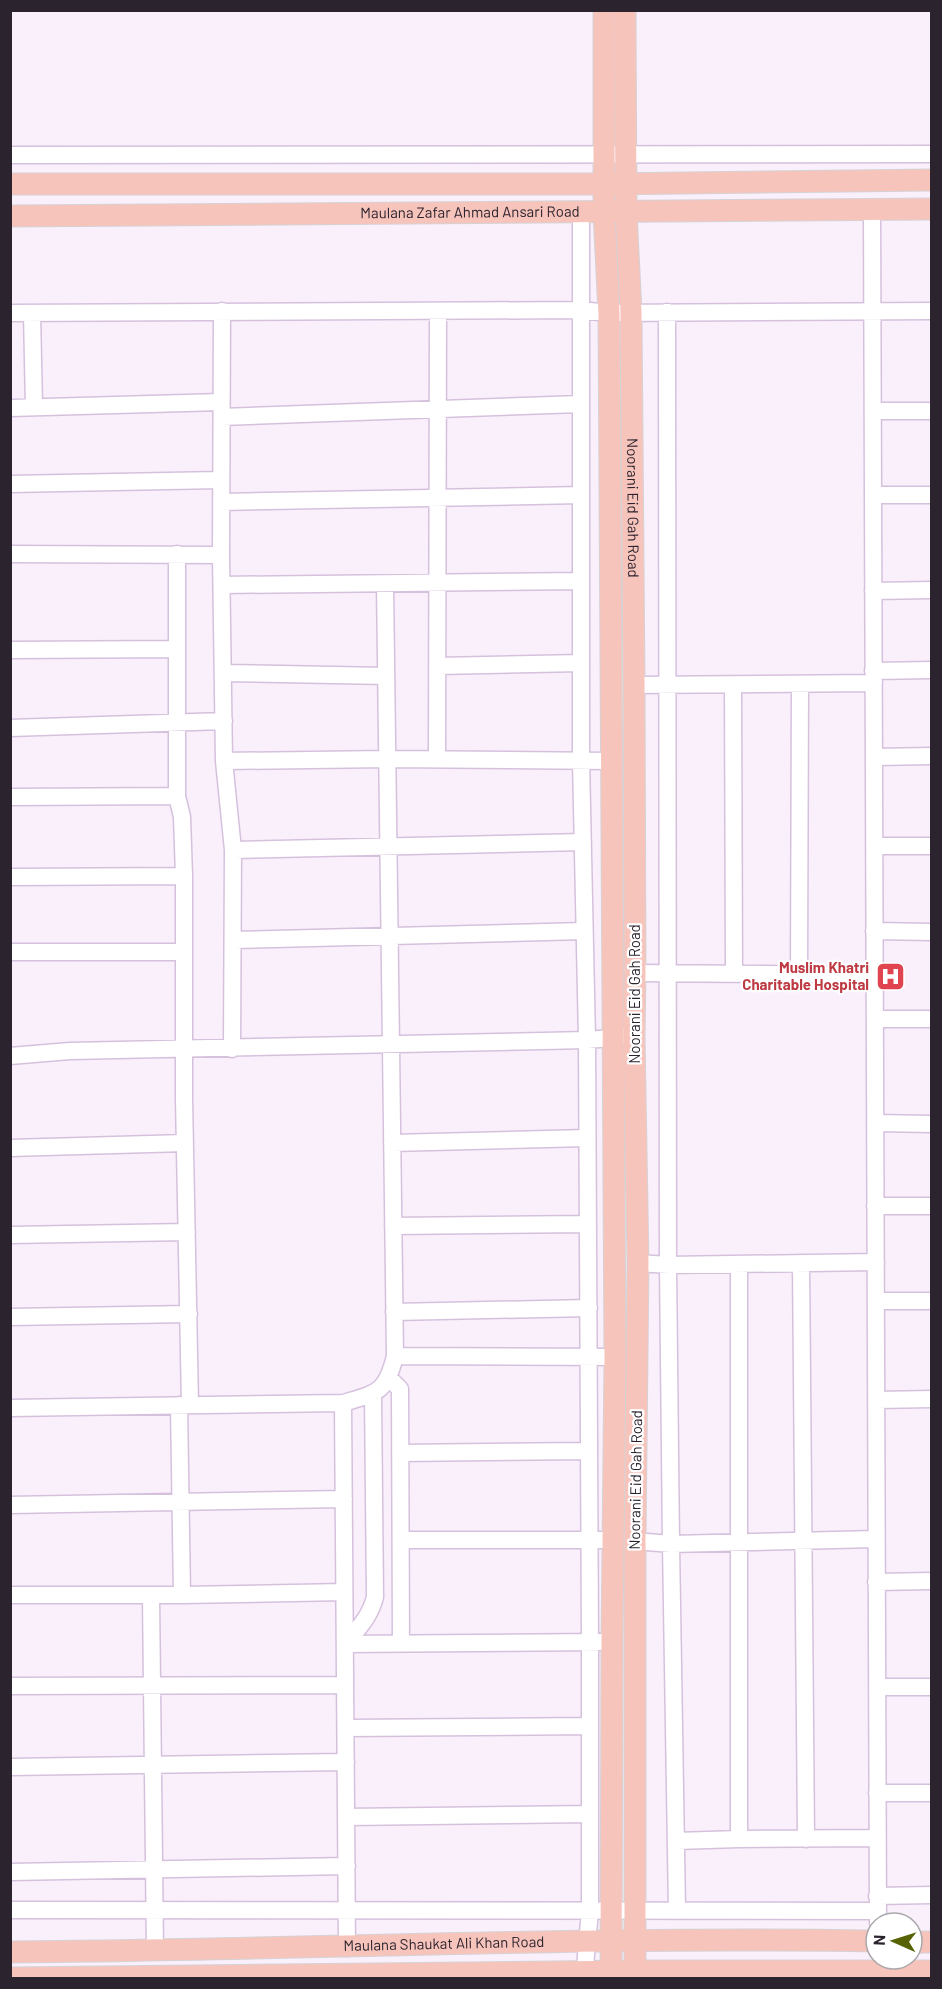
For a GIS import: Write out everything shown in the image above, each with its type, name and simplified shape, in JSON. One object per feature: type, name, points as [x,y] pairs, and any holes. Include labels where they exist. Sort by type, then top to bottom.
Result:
[{"type":"main road","name":"Noorani Eid Gah Road","points":[[604,10],[604,212],[609,313],[611,761],[624,1037],[638,1263],[635,1541],[635,1975]]},
{"type":"main road","name":"Noorani Eid Gah Road","points":[[611,1975],[615,1357],[624,1037],[635,973],[634,684],[630,312],[625,155],[625,10]]},
{"type":"main road","name":"Maulana Zafar Ahmad Ansari Road","points":[[10,184],[604,184],[932,180]]},
{"type":"main road","name":"Maulana Zafar Ahmad Ansari Road","points":[[10,216],[932,209]]},
{"type":"main road","name":"Maulana Shaukat Ali Khan Road","points":[[10,1952],[347,1948],[587,1942],[864,1941]]},
{"type":"main road","name":"Maulana Shaukat Ali Khan Road","points":[[10,1977],[696,1975],[932,1971]]},
{"type":"street","points":[[10,155],[932,154]]},
{"type":"street","points":[[872,209],[878,1910]]},
{"type":"street","points":[[581,211],[581,760],[587,1040],[590,1642],[590,1911],[584,1975]]},
{"type":"street","points":[[222,311],[221,555],[224,761],[233,850],[232,1049]]},
{"type":"street","points":[[437,759],[438,311]]},
{"type":"street","points":[[10,313],[932,311]]},
{"type":"street","points":[[667,312],[670,1544],[677,1911]]},
{"type":"street","points":[[32,313],[34,407]]},
{"type":"street","points":[[10,408],[437,409],[580,404]]},
{"type":"street","points":[[873,411],[932,411]]},
{"type":"street","points":[[10,484],[220,480]]},
{"type":"street","points":[[221,502],[581,495]]},
{"type":"street","points":[[873,495],[932,495]]},
{"type":"street","points":[[10,554],[221,555]]},
{"type":"street","points":[[177,554],[177,796],[182,817],[184,876],[185,1143],[189,1314],[181,1502],[182,1595]]},
{"type":"street","points":[[222,585],[581,581]]},
{"type":"street","points":[[10,1408],[343,1403],[373,1394],[389,1378],[395,1356],[385,584]]},
{"type":"street","points":[[873,591],[932,590]]},
{"type":"street","points":[[10,650],[177,649]]},
{"type":"street","points":[[437,666],[581,663]]},
{"type":"street","points":[[634,684],[800,684],[932,670]]},
{"type":"street","points":[[223,673],[386,675]]},
{"type":"street","points":[[799,974],[800,684]]},
{"type":"street","points":[[733,685],[734,974]]},
{"type":"street","points":[[10,728],[224,721]]},
{"type":"street","points":[[874,757],[932,756]]},
{"type":"street","points":[[224,761],[437,759],[611,761]]},
{"type":"street","points":[[10,797],[177,796]]},
{"type":"street","points":[[233,850],[583,842]]},
{"type":"street","points":[[874,846],[932,846]]},
{"type":"street","points":[[10,877],[184,876]]},
{"type":"street","points":[[232,940],[584,931]]},
{"type":"street","points":[[874,931],[932,932]]},
{"type":"street","points":[[10,952],[184,952]]},
{"type":"street","points":[[635,973],[874,975]]},
{"type":"street","points":[[875,1019],[932,1019]]},
{"type":"street","points":[[10,1056],[70,1051],[232,1049],[587,1040],[624,1037]]},
{"type":"street","points":[[875,1123],[932,1124]]},
{"type":"street","points":[[392,1143],[587,1138]]},
{"type":"street","points":[[10,1148],[185,1143]]},
{"type":"street","points":[[875,1206],[932,1206]]},
{"type":"street","points":[[393,1226],[588,1224]]},
{"type":"street","points":[[10,1235],[187,1232]]},
{"type":"street","points":[[638,1263],[669,1265],[876,1262]]},
{"type":"street","points":[[801,1263],[806,1839]]},
{"type":"street","points":[[739,1264],[739,1839]]},
{"type":"street","points":[[876,1301],[932,1301]]},
{"type":"street","points":[[394,1312],[589,1308]]},
{"type":"street","points":[[10,1317],[189,1314]]},
{"type":"street","points":[[395,1356],[615,1357]]},
{"type":"street","points":[[389,1378],[400,1389],[401,1643]]},
{"type":"street","points":[[345,1644],[366,1620],[372,1610],[375,1597],[373,1394]]},
{"type":"street","points":[[876,1400],[932,1399]]},
{"type":"street","points":[[343,1403],[347,1948]]},
{"type":"street","points":[[400,1453],[589,1451]]},
{"type":"street","points":[[10,1505],[344,1499]]},
{"type":"street","points":[[635,1541],[670,1544],[876,1539]]},
{"type":"street","points":[[401,1540],[613,1540]]},
{"type":"street","points":[[876,1582],[932,1581]]},
{"type":"street","points":[[10,1595],[152,1596],[344,1592]]},
{"type":"street","points":[[152,1596],[155,1951]]},
{"type":"street","points":[[345,1644],[612,1642]]},
{"type":"street","points":[[10,1686],[345,1685]]},
{"type":"street","points":[[877,1687],[932,1687]]},
{"type":"street","points":[[346,1728],[590,1726]]},
{"type":"street","points":[[10,1767],[346,1762]]},
{"type":"street","points":[[877,1793],[932,1793]]},
{"type":"street","points":[[346,1817],[590,1814]]},
{"type":"street","points":[[676,1841],[877,1838]]},
{"type":"street","points":[[10,1872],[346,1866]]},
{"type":"street","points":[[10,1910],[878,1910],[932,1895]]},
{"type":"place","name":"Muslim Khatri Charitable Hospital","points":[[890,977]]}]
